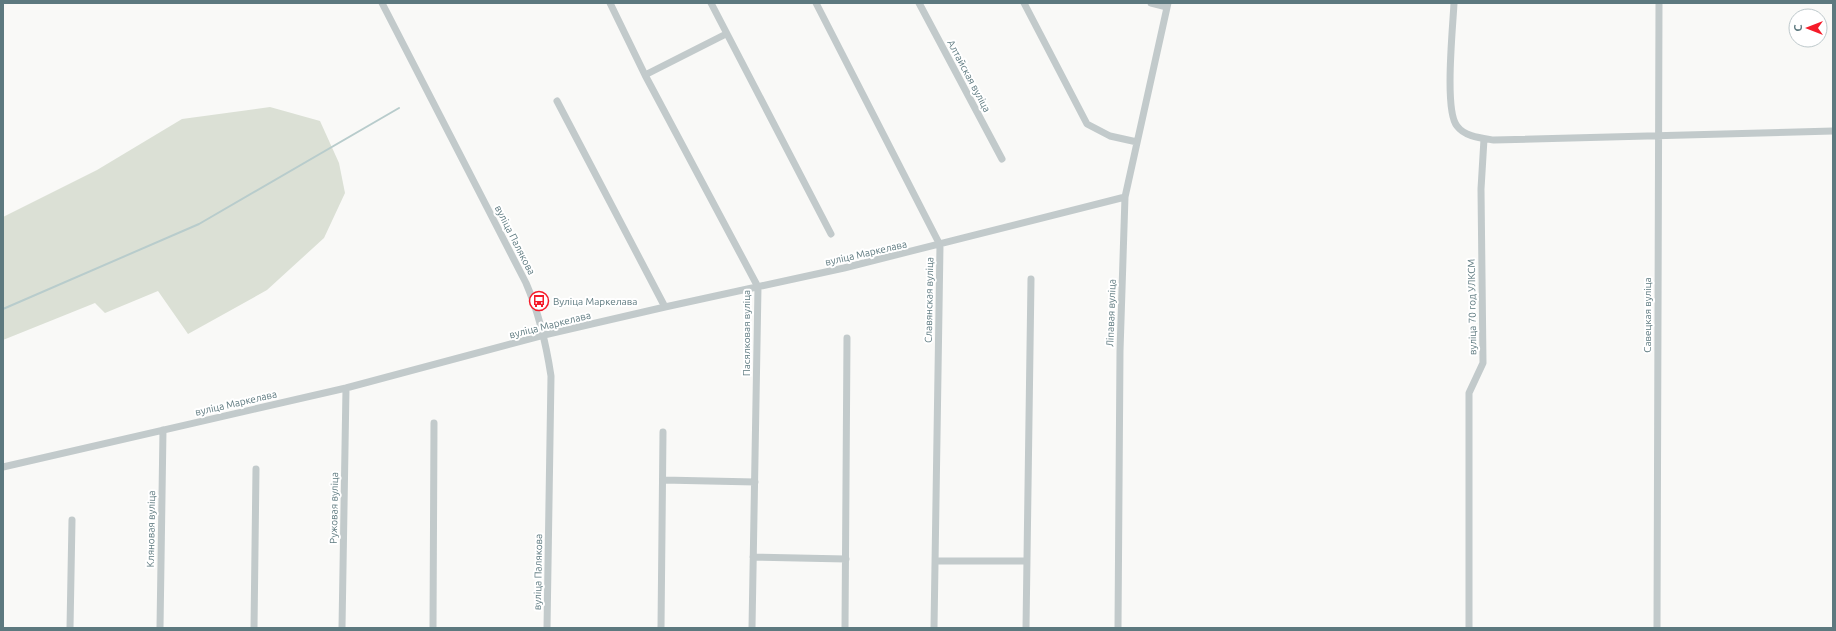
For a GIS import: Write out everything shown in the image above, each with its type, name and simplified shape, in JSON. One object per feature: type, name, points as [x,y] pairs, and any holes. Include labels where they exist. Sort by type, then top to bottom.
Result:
[{"type":"street","name":"вуліца Палякова","points":[[382,3],[526,282],[540,317],[551,376],[547,628]]},
{"type":"street","name":"Пасялковая вуліца","points":[[610,3],[645,75],[758,287],[752,628]]},
{"type":"street","points":[[711,3],[830,234]]},
{"type":"street","name":"Славянская вуліца","points":[[816,3],[940,245],[934,628]]},
{"type":"street","name":"Алтайская вуліца","points":[[919,3],[1002,159]]},
{"type":"street","points":[[1024,3],[1087,124],[1110,136],[1137,142]]},
{"type":"street","points":[[1151,3],[1167,5]]},
{"type":"street","points":[[1454,3],[1450,100],[1452,116],[1456,126],[1464,133],[1484,139],[1658,137],[1833,132]]},
{"type":"street","name":"Савецкая вуліца","points":[[1657,628],[1659,3]]},
{"type":"street","name":"Ліпавая вуліца","points":[[1118,628],[1120,351],[1125,197],[1167,5]]},
{"type":"street","points":[[645,75],[726,34]]},
{"type":"street","points":[[557,101],[665,307]]},
{"type":"street","name":"вуліца 70 год УЛКСМ","points":[[1469,628],[1469,393],[1483,364],[1481,189],[1484,139]]},
{"type":"street","name":"вуліца Маркелава","points":[[3,467],[346,388],[544,335],[844,268],[940,245],[1125,197]]},
{"type":"street","points":[[1026,628],[1031,279]]},
{"type":"street","points":[[845,628],[848,338]]},
{"type":"street","name":"Ружовая вуліца","points":[[342,628],[346,388]]},
{"type":"street","points":[[434,423],[434,628]]},
{"type":"street","name":"Кляновая вуліца","points":[[160,628],[163,430]]},
{"type":"street","points":[[661,628],[663,432]]},
{"type":"street","points":[[254,628],[256,469]]},
{"type":"street","points":[[663,480],[755,482]]},
{"type":"street","points":[[70,628],[72,520]]},
{"type":"street","points":[[754,557],[846,559]]},
{"type":"street","points":[[935,561],[1027,561]]},
{"type":"shaded area","points":[[270,107],[320,121],[339,163],[345,193],[324,238],[267,290],[188,334],[158,291],[105,313],[95,303],[3,340],[3,217],[97,170],[182,119]]},
{"type":"waterway","points":[[3,309],[199,224],[399,108]]},
{"type":"place","name":"Вуліца Маркелава","points":[[539,301]]}]
